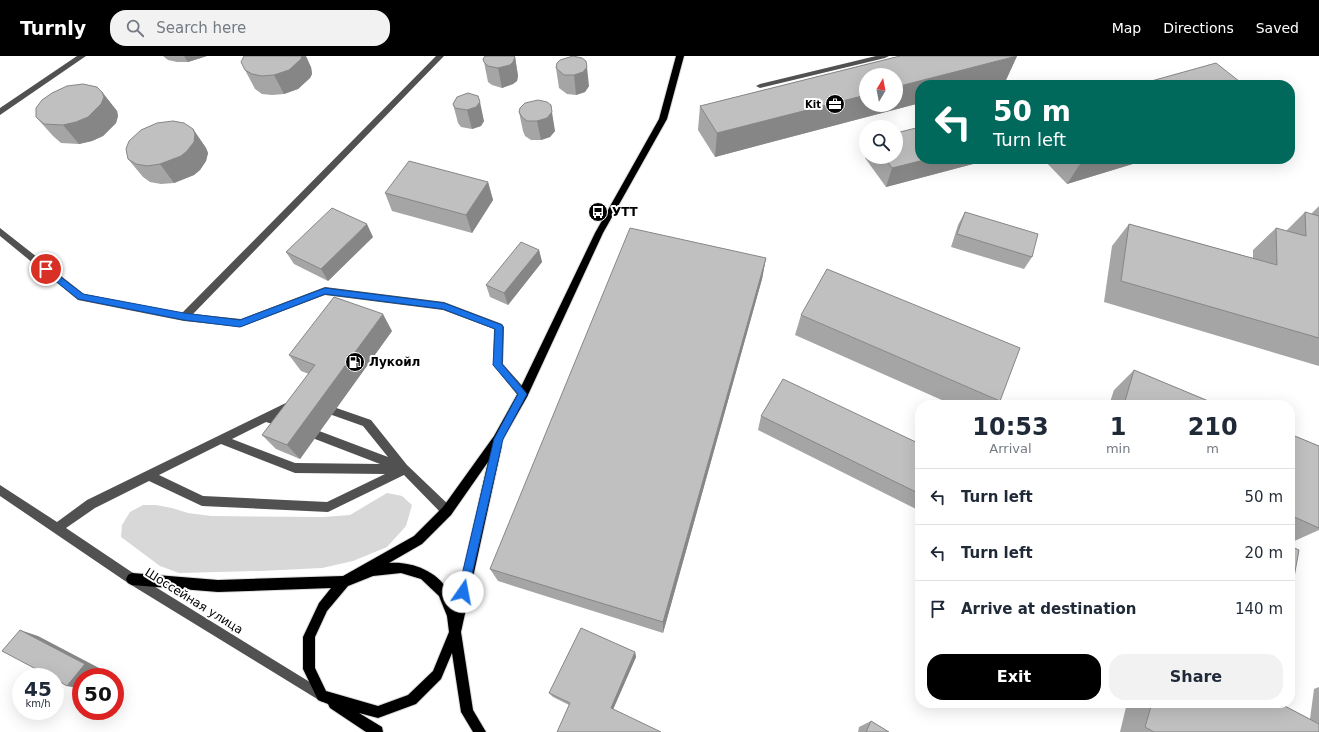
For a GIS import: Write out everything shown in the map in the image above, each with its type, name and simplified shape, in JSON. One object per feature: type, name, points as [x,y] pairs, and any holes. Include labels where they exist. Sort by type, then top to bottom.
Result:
[{"type":"main road","points":[[498,439],[455,632],[437,675],[412,700],[378,712],[351,706],[322,696],[309,669],[309,637],[323,607],[344,582],[418,540],[447,511],[498,439],[523,394],[599,233],[663,119],[680,56]]},
{"type":"main road","points":[[132,579],[218,586],[344,582],[374,570],[401,567],[425,575],[443,592],[453,616],[467,712],[480,732]]},
{"type":"main road","name":"Шоссейная улица","points":[[322,696],[377,732]]},
{"type":"street","points":[[0,112],[82,56]]},
{"type":"street","points":[[184,317],[440,56]]},
{"type":"street","points":[[760,86],[885,56]]},
{"type":"street","points":[[0,232],[80,297],[184,317],[240,323],[325,291],[444,306],[499,327],[498,365],[523,394]]},
{"type":"street","points":[[57,528],[91,504],[300,400],[368,423],[405,469],[447,511]]},
{"type":"street","points":[[265,417],[330,438],[405,469]]},
{"type":"street","points":[[222,439],[295,468],[405,469]]},
{"type":"street","points":[[148,475],[202,501],[328,507],[405,469]]},
{"type":"street","name":"Шоссейная улица","points":[[0,490],[132,579],[322,696]]},
{"type":"shaded area","points":[[387,493],[402,496],[412,505],[406,526],[387,547],[353,561],[322,568],[179,573],[160,566],[121,537],[122,525],[130,512],[143,505],[156,505],[188,513],[211,516],[323,517],[350,515]]},
{"type":"building","points":[[244,56],[302,56],[301,59],[289,70],[274,75],[262,76],[252,74],[245,70],[241,62]]},
{"type":"building","points":[[485,56],[515,57],[510,65],[498,68],[488,66],[483,59]]},
{"type":"building","points":[[573,56],[582,58],[586,61],[587,67],[583,72],[574,75],[564,75],[556,68],[557,63],[560,60]]},
{"type":"building","points":[[900,56],[1017,56],[923,80],[915,80],[915,82],[903,85],[903,68],[859,68],[859,97],[717,133],[700,106]]},
{"type":"building","points":[[1216,63],[1238,80],[1155,80]]},
{"type":"building","points":[[83,84],[97,87],[102,92],[104,97],[101,104],[88,117],[63,125],[44,124],[36,117],[36,108],[42,100],[52,93],[67,86]]},
{"type":"building","points":[[468,93],[478,96],[480,102],[476,107],[467,110],[455,108],[453,104],[457,97]]},
{"type":"building","points":[[538,100],[547,102],[551,105],[552,112],[547,118],[537,121],[527,121],[519,112],[520,108],[525,103]]},
{"type":"building","points":[[173,121],[184,123],[193,129],[195,134],[194,142],[187,151],[181,156],[160,164],[147,166],[136,164],[128,159],[126,149],[129,141],[141,130],[157,123]]},
{"type":"building","points":[[915,128],[915,162],[892,168],[889,164],[903,164],[903,131]]},
{"type":"building","points":[[409,161],[488,182],[466,215],[385,193]]},
{"type":"building","points":[[332,208],[367,224],[321,269],[286,252]]},
{"type":"building","points":[[965,212],[1038,234],[1032,257],[957,234]]},
{"type":"building","points":[[1305,212],[1319,216],[1319,338],[1121,281],[1129,224],[1277,265],[1276,228],[1306,236]]},
{"type":"building","points":[[630,228],[766,258],[663,622],[490,569]]},
{"type":"building","points":[[521,242],[539,250],[504,293],[486,285]]},
{"type":"building","points":[[827,269],[1020,348],[1000,400],[998,400],[801,315]]},
{"type":"building","points":[[334,297],[383,314],[287,445],[262,435],[315,365],[289,355]]},
{"type":"building","points":[[1134,370],[1206,400],[1125,400]]},
{"type":"building","points":[[783,379],[915,442],[915,492],[761,416]]},
{"type":"building","points":[[1295,436],[1319,446],[1319,528],[1295,517]]},
{"type":"building","points":[[1295,548],[1299,550],[1295,572]]},
{"type":"building","points":[[581,628],[635,652],[611,708],[661,732],[557,732],[570,703],[549,693]]},
{"type":"building","points":[[20,630],[85,664],[82,668],[72,668],[72,680],[67,686],[64,684],[64,668],[34,668],[2,651]]},
{"type":"building","points":[[1151,708],[1289,708],[1319,724],[1319,732],[1154,732],[1145,727]]},
{"type":"building","points":[[871,721],[889,732],[866,732]]},
{"type":"place","name":"Kit","points":[[835,104]]},
{"type":"place","name":"УТТ","points":[[598,212]]},
{"type":"place","name":"Лукойл","points":[[355,362]]},
{"type":"route","points":[[46,269],[80,297],[184,317],[240,323],[325,291],[444,306],[499,327],[498,365],[523,394],[498,439],[463,592]]}]
